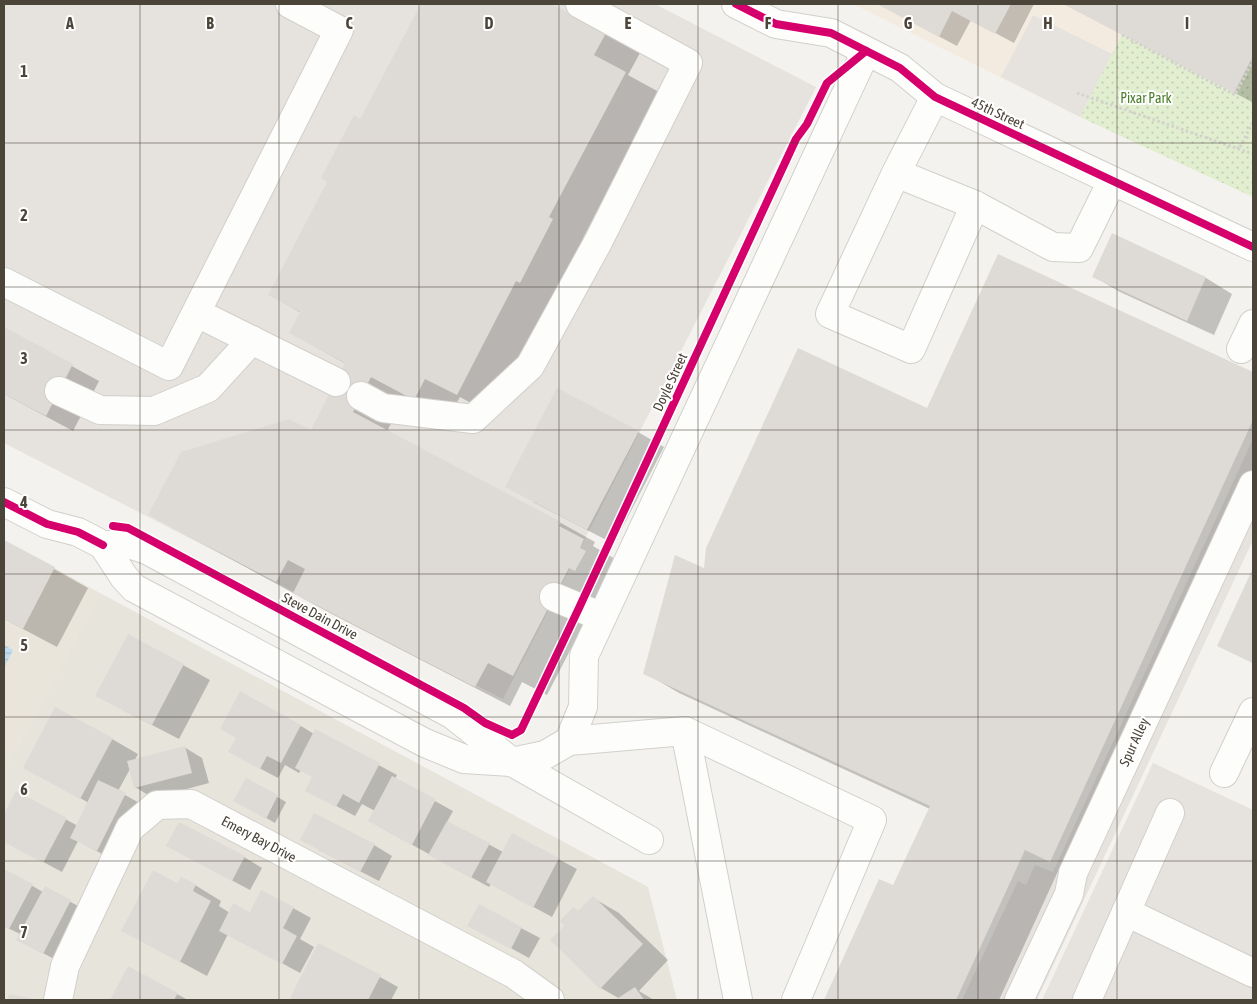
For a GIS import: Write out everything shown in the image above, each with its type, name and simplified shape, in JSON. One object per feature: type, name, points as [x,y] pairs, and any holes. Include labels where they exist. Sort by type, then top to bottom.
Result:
[{"type":"street","points":[[4,282],[169,366],[338,30],[290,4]]},
{"type":"street","points":[[361,396],[383,408],[473,419],[530,366],[598,242],[688,63],[580,4]]},
{"type":"street","name":"45th Street","points":[[736,4],[776,24],[831,33],[900,68],[935,97],[1253,247]]},
{"type":"street","points":[[569,740],[584,707],[584,656],[866,50]]},
{"type":"street","points":[[935,97],[896,173],[830,314],[911,349],[975,206]]},
{"type":"street","points":[[896,173],[975,206],[1053,247],[1078,248],[1112,181]]},
{"type":"street","points":[[197,313],[336,382]]},
{"type":"street","points":[[1241,349],[1253,324]]},
{"type":"street","points":[[59,391],[100,410],[154,411],[208,388],[252,340]]},
{"type":"street","name":"Spur Alley","points":[[1019,1000],[1069,894],[1073,873],[1253,485]]},
{"type":"street","name":"Steve Dain Drive","points":[[4,502],[47,524],[78,532],[103,545],[134,588],[426,743],[464,759],[512,762]]},
{"type":"street","name":"Steve Dain Drive","points":[[103,545],[132,545],[147,550],[453,715],[512,762]]},
{"type":"street","points":[[554,597],[602,617]]},
{"type":"street","points":[[1224,773],[1253,712]]},
{"type":"street","points":[[512,762],[545,755],[569,740],[685,731],[872,820],[796,1000]]},
{"type":"street","points":[[685,731],[738,1000]]},
{"type":"street","points":[[512,762],[649,840]]},
{"type":"street","name":"Emery Bay Drive","points":[[58,1000],[65,966],[130,828],[157,806],[191,804],[514,974],[550,1000]]},
{"type":"street","points":[[1087,1000],[1170,814]]},
{"type":"street","points":[[1126,912],[1253,973]]},
{"type":"path","points":[[1122,35],[1235,94],[1253,60]]},
{"type":"path","points":[[1077,93],[1240,147],[1253,154]]},
{"type":"path","points":[[1240,147],[1253,122]]},
{"type":"shaded area","points":[[4,4],[655,4],[816,87],[503,699],[4,443]]},
{"type":"shaded area","points":[[4,4],[307,4],[338,22],[156,379],[4,298]]},
{"type":"shaded area","points":[[853,4],[1253,4],[1253,197],[1080,117]]},
{"type":"shaded area","points":[[1033,15],[1112,54],[1080,117],[1001,77]]},
{"type":"shaded area","points":[[1253,439],[1253,540],[1037,1000],[962,1000],[1018,881],[1026,885],[1035,865],[1053,872]]},
{"type":"shaded area","points":[[4,540],[100,593],[4,771]]},
{"type":"shaded area","points":[[100,593],[648,887],[677,1000],[4,1000],[4,771]]},
{"type":"shaded area","points":[[1153,763],[1253,810],[1253,1000],[1042,1000]]},
{"type":"green space","name":"Pixar Park","points":[[1122,35],[1235,94],[1253,60],[1253,197],[1080,117]]},
{"type":"water","points":[[4,645],[13,650],[4,668]]},
{"type":"building","points":[[421,4],[552,4],[606,33],[594,55],[626,72],[549,217],[553,219],[520,283],[516,281],[457,395],[425,379],[414,400],[371,377],[353,412],[561,522],[559,526],[584,539],[580,548],[586,551],[575,571],[569,568],[513,676],[488,663],[475,687],[293,593],[305,569],[288,560],[276,582],[148,515],[181,452],[289,419],[311,430],[345,363],[289,333],[300,312],[268,295],[327,182],[321,178],[354,115],[360,119]]},
{"type":"building","points":[[877,4],[1011,4],[995,34],[952,11],[939,37]]},
{"type":"building","points":[[1063,4],[1253,4],[1253,56],[1234,93]]},
{"type":"building","points":[[1112,233],[1206,277],[1187,321],[1092,277]]},
{"type":"building","points":[[998,254],[1253,372],[1253,420],[1050,862],[1025,850],[956,1000],[824,1000],[879,879],[893,885],[930,806],[643,674],[675,555],[704,568],[706,548],[798,348],[927,408]]},
{"type":"building","points":[[4,327],[73,364],[46,416],[4,394]]},
{"type":"building","points":[[557,388],[639,431],[587,530],[505,487]]},
{"type":"building","points":[[4,540],[55,567],[23,629],[4,619]]},
{"type":"building","points":[[1253,568],[1253,663],[1217,646]]},
{"type":"building","points":[[128,634],[184,664],[152,725],[95,696]]},
{"type":"building","points":[[240,691],[301,725],[281,763],[267,756],[260,769],[228,752],[236,738],[220,729]]},
{"type":"building","points":[[55,707],[113,738],[80,799],[23,768]]},
{"type":"building","points":[[315,729],[380,763],[359,803],[343,794],[336,807],[305,791],[312,777],[295,768]]},
{"type":"building","points":[[185,746],[192,773],[134,788],[127,761]]},
{"type":"building","points":[[392,776],[436,799],[412,845],[368,821]]},
{"type":"building","points":[[246,778],[278,795],[266,819],[233,801]]},
{"type":"building","points":[[98,780],[126,793],[97,851],[70,838]]},
{"type":"building","points":[[16,791],[67,818],[43,863],[4,842],[4,814]]},
{"type":"building","points":[[314,813],[375,844],[360,872],[300,840]]},
{"type":"building","points":[[447,821],[490,843],[471,878],[428,855]]},
{"type":"building","points":[[179,822],[245,856],[232,881],[166,846]]},
{"type":"building","points":[[512,833],[559,858],[533,908],[486,882]]},
{"type":"building","points":[[4,869],[33,884],[9,929],[4,926]]},
{"type":"building","points":[[153,870],[177,883],[181,877],[196,884],[193,891],[211,901],[180,962],[121,931]]},
{"type":"building","points":[[45,886],[71,900],[43,954],[16,940]]},
{"type":"building","points":[[261,890],[294,907],[283,928],[297,936],[282,964],[219,931],[233,903],[250,912]]},
{"type":"building","points":[[593,896],[643,944],[600,989],[550,940],[564,926],[560,921],[573,907],[578,911]]},
{"type":"building","points":[[479,904],[522,927],[511,949],[467,926]]},
{"type":"building","points":[[318,943],[381,975],[368,1000],[294,1000],[290,998]]},
{"type":"building","points":[[128,966],[178,993],[174,1000],[110,1000]]},
{"type":"building","points":[[635,987],[644,1000],[615,1000]]},
{"type":"building","points":[[9,994],[33,999],[33,1000],[7,1000]]},
{"type":"cycle path","points":[[736,4],[776,24],[831,33],[900,68],[935,97],[1253,247]]},
{"type":"cycle path","name":"Doyle Street","points":[[113,526],[128,528],[464,708],[485,723],[512,735],[521,730],[796,139],[807,124],[827,83],[866,51]]},
{"type":"cycle path","points":[[4,502],[47,524],[78,532],[103,545]]}]
